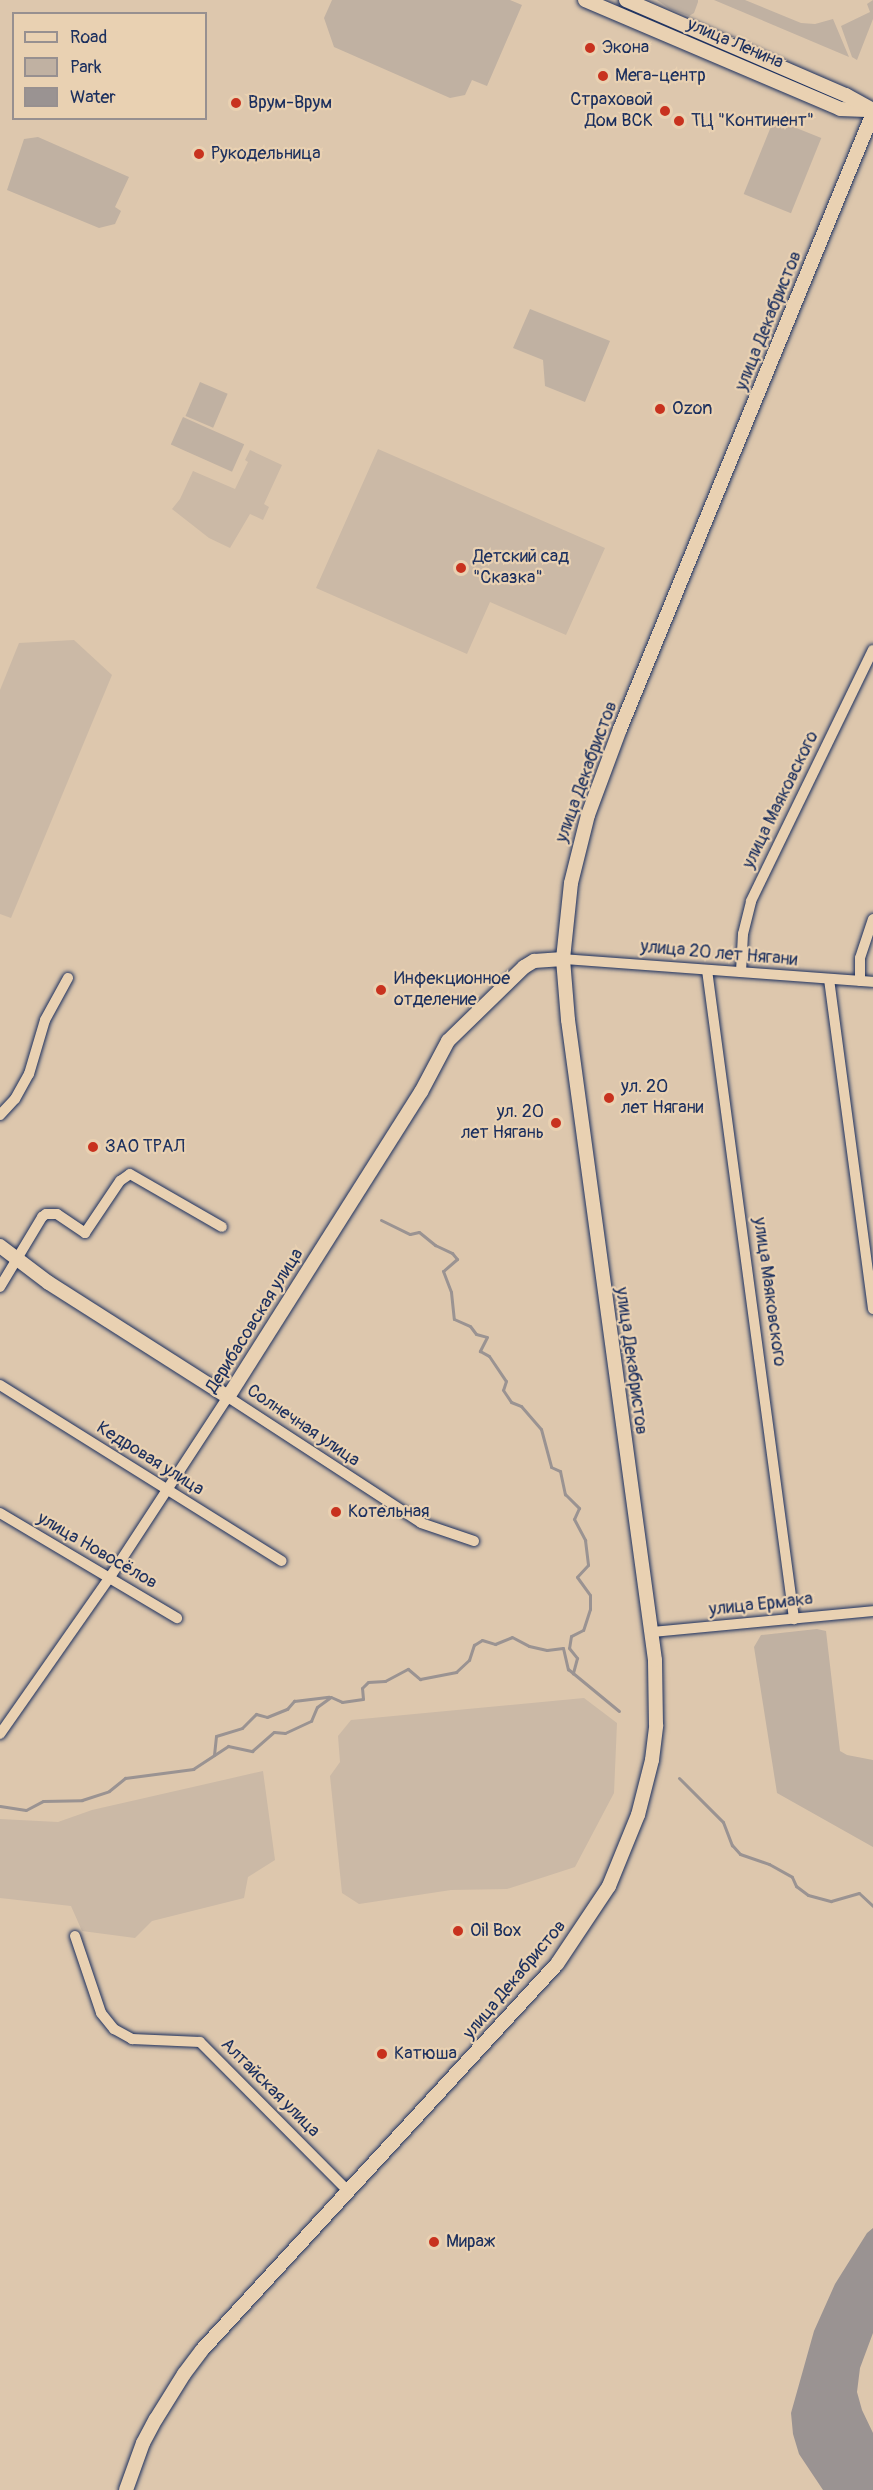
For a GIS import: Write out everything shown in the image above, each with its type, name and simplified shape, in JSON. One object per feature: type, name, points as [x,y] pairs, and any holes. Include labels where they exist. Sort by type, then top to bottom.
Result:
[{"type":"main road","name":"улица Ленина","points":[[585,0],[840,109],[873,111]]},
{"type":"main road","name":"улица Ленина","points":[[626,0],[846,94],[873,111]]},
{"type":"main road","name":"улица Декабристов","points":[[126,2490],[143,2444],[184,2374],[225,2323],[537,1988],[575,1939],[609,1886],[630,1840],[652,1760],[656,1706],[652,1632],[612,1360],[568,1020],[563,959],[571,883],[588,815],[620,729],[873,111]]},
{"type":"main road","name":"Дерибасовская улица","points":[[228,1397],[421,1092],[448,1041],[524,967],[534,962],[563,959]]},
{"type":"main road","name":"Солнечная улица","points":[[0,1246],[49,1283],[228,1397]]},
{"type":"street","name":"улица Маяковского","points":[[741,972],[743,934],[751,901],[873,650]]},
{"type":"street","points":[[860,981],[862,950],[873,919]]},
{"type":"street","name":"улица 20 лет Нягани","points":[[563,959],[873,982]]},
{"type":"street","name":"улица Маяковского","points":[[707,970],[794,1619]]},
{"type":"street","points":[[0,1114],[15,1099],[29,1074],[45,1020],[68,978]]},
{"type":"street","points":[[829,979],[873,1309]]},
{"type":"street","points":[[0,1287],[46,1214],[57,1214],[85,1233],[120,1180],[130,1174],[222,1227]]},
{"type":"street","name":"Кедровая улица","points":[[0,1385],[282,1561]]},
{"type":"street","name":"Дерибасовская улица","points":[[0,1734],[111,1577],[228,1397]]},
{"type":"street","name":"Солнечная улица","points":[[228,1397],[421,1523],[474,1541]]},
{"type":"street","name":"улица Новосёлов","points":[[0,1513],[177,1618]]},
{"type":"street","name":"улица Ермака","points":[[652,1632],[873,1611]]},
{"type":"street","name":"Алтайская улица","points":[[75,1936],[101,2013],[114,2029],[132,2039],[200,2042],[348,2191]]},
{"type":"shaded area","name":"Детский сад \"Сказка\"","points":[[378,449],[605,548],[566,635],[490,602],[467,654],[316,588]]},
{"type":"shaded area","points":[[250,450],[282,465],[264,504],[269,507],[263,520],[250,514],[230,548],[209,538],[172,509],[180,499],[193,471],[235,489],[248,462],[245,460]]},
{"type":"shaded area","points":[[74,640],[112,675],[11,918],[0,914],[0,690],[19,643]]},
{"type":"shaded area","points":[[584,1698],[617,1723],[614,1793],[575,1867],[507,1889],[451,1890],[359,1904],[342,1893],[330,1776],[340,1762],[338,1736],[351,1720]]},
{"type":"shaded area","points":[[263,1771],[275,1860],[248,1877],[244,1898],[152,1921],[135,1938],[82,1931],[71,1906],[0,1898],[0,1819],[58,1822],[92,1810]]},
{"type":"green space","points":[[332,0],[510,0],[522,5],[487,86],[472,80],[465,95],[450,98],[334,47],[324,18]]},
{"type":"green space","points":[[657,0],[698,0],[698,2],[694,13],[689,16],[670,9]]},
{"type":"green space","points":[[714,0],[745,0],[801,23],[815,24],[833,19],[849,57]]},
{"type":"green space","points":[[873,0],[873,19],[857,60],[852,57],[841,26],[870,12],[867,4]]},
{"type":"green space","points":[[774,119],[821,138],[791,213],[744,194]]},
{"type":"green space","points":[[38,137],[129,177],[115,207],[121,211],[115,224],[99,228],[7,190],[24,139]]},
{"type":"green space","points":[[530,309],[610,341],[585,402],[545,386],[543,360],[513,348]]},
{"type":"green space","points":[[200,382],[228,394],[213,428],[186,416]]},
{"type":"green space","points":[[183,417],[244,444],[232,472],[171,444]]},
{"type":"green space","points":[[817,1629],[826,1631],[840,1751],[847,1755],[873,1760],[873,1847],[777,1793],[754,1647],[761,1635]]},
{"type":"water","points":[[873,2228],[873,2333],[860,2368],[857,2392],[862,2410],[873,2433],[873,2490],[823,2490],[799,2454],[793,2434],[791,2413],[814,2331],[835,2284],[867,2233]]},
{"type":"waterway","points":[[381,1220],[410,1234],[419,1232],[435,1245],[452,1253],[457,1259],[443,1271],[451,1292],[454,1319],[470,1326],[476,1334],[487,1337],[480,1351],[489,1356],[506,1381],[503,1390],[511,1402],[521,1406],[541,1429],[551,1467],[560,1471],[565,1494],[579,1508],[574,1519],[585,1540],[588,1565],[577,1577],[590,1595],[590,1609],[583,1630],[571,1636],[569,1648],[577,1658],[573,1673]]},
{"type":"waterway","points":[[0,1806],[26,1810],[43,1801],[82,1800],[109,1791],[125,1778],[193,1769],[228,1746],[252,1751],[274,1732],[285,1733],[311,1721],[317,1707],[331,1697],[342,1702],[363,1699],[362,1688],[368,1682],[385,1681],[408,1669],[420,1679],[456,1672],[469,1660],[474,1645],[482,1640],[495,1644],[512,1637],[529,1646],[547,1650],[563,1648],[568,1669],[619,1711]]},
{"type":"waterway","points":[[214,1755],[216,1736],[242,1728],[256,1714],[267,1717],[287,1709],[294,1701],[329,1697]]},
{"type":"waterway","points":[[679,1778],[723,1822],[732,1845],[740,1854],[769,1864],[792,1877],[796,1886],[808,1895],[831,1901],[859,1893],[873,1906]]},
{"type":"place","name":"Экона","points":[[590,48]]},
{"type":"place","name":"Мега-центр","points":[[603,76]]},
{"type":"place","name":"Врум-Врум","points":[[236,103]]},
{"type":"place","name":"Страховой Дом ВСК","points":[[665,111]]},
{"type":"place","name":"ТЦ \"Континент\"","points":[[679,121]]},
{"type":"place","name":"Рукодельница","points":[[199,154]]},
{"type":"place","name":"Ozon","points":[[660,409]]},
{"type":"place","name":"Детский сад \"Сказка\"","points":[[461,568]]},
{"type":"place","name":"Инфекционное отделение","points":[[381,990]]},
{"type":"place","name":"ул. 20 лет Нягани","points":[[609,1098]]},
{"type":"place","name":"ул. 20 лет Нягань","points":[[556,1123]]},
{"type":"place","name":"ЗАО ТРАЛ","points":[[93,1147]]},
{"type":"place","name":"Котельная","points":[[336,1512]]},
{"type":"place","name":"Oil Box","points":[[458,1931]]},
{"type":"place","name":"Катюша","points":[[382,2054]]},
{"type":"place","name":"Мираж","points":[[434,2242]]}]
